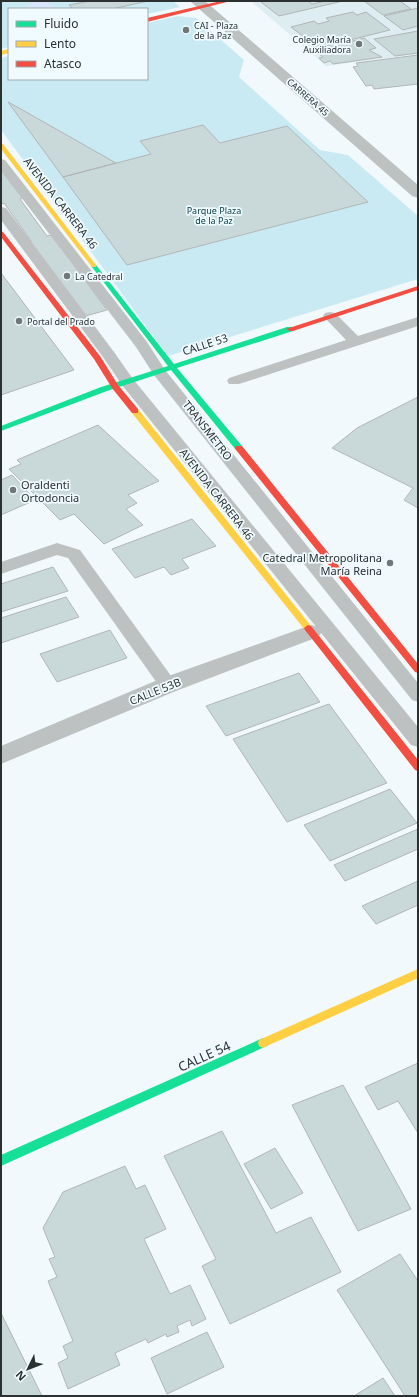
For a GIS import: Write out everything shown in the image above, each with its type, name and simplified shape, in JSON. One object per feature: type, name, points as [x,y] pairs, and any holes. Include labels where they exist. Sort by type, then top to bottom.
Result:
[{"type":"main road","points":[[148,20],[200,4],[228,1]]},
{"type":"main road","name":"AVENIDA CARRERA 46","points":[[1,145],[166,370],[195,393],[418,670]]},
{"type":"main road","name":"AVENIDA CARRERA 46","points":[[1,233],[97,358],[121,384],[311,632],[418,767]]},
{"type":"main road","name":"CALLE 53","points":[[1,429],[121,384],[418,288]]},
{"type":"main road","name":"CALLE 54","points":[[1,1162],[418,974]]},
{"type":"street","name":"CARRERA 45","points":[[200,4],[418,194]]},
{"type":"street","name":"CALLE 53B","points":[[1,754],[168,685],[311,632]]},
{"type":"lane","name":"TRANSMETRO","points":[[1,163],[142,345],[166,370],[418,695]]},
{"type":"lane","points":[[1,211],[109,354],[121,384],[418,740]]},
{"type":"lane","points":[[330,316],[355,341]]},
{"type":"lane","points":[[234,381],[418,321]]},
{"type":"lane","points":[[1,568],[57,549],[74,554],[168,685]]},
{"type":"shaded area","points":[[30,1],[47,1],[54,8],[30,8],[27,5],[32,4]]},
{"type":"shaded area","name":"Colegio María Auxiliadora","points":[[418,1],[418,54],[326,66],[252,2]]},
{"type":"green space","points":[[1,1],[173,1],[180,7],[148,14],[148,8],[8,8],[8,47],[1,49]]},
{"type":"green space","name":"Parque Plaza de la Paz","points":[[178,16],[196,18],[244,60],[239,77],[320,150],[348,155],[418,216],[418,279],[168,356],[1,130],[1,58],[8,56],[8,80],[148,80],[148,23]]},
{"type":"building","points":[[90,1],[148,1],[116,8],[72,8],[69,5]]},
{"type":"building","points":[[308,1],[312,4],[326,1],[343,1],[279,16],[261,2]]},
{"type":"building","points":[[364,1],[400,1],[411,9],[383,15]]},
{"type":"building","points":[[418,8],[418,26],[403,30],[384,16]]},
{"type":"building","points":[[353,12],[357,15],[366,12],[390,30],[318,48],[291,27],[314,21],[318,24],[329,21],[326,18]]},
{"type":"building","points":[[418,31],[418,53],[395,56],[374,39]]},
{"type":"building","points":[[364,38],[376,48],[369,50],[382,57],[333,64],[330,61],[324,63],[319,58],[323,57],[315,51]]},
{"type":"building","points":[[418,55],[418,84],[374,89],[372,85],[366,86],[353,67],[358,66],[356,63]]},
{"type":"building","points":[[8,102],[19,108],[116,163],[63,177]]},
{"type":"building","points":[[203,125],[220,143],[287,126],[368,202],[127,265],[63,177],[151,154],[140,141]]},
{"type":"building","name":"La Catedral","points":[[1,167],[24,198],[20,199],[47,236],[52,235],[107,310],[82,317],[28,241],[31,241],[4,203],[1,204]]},
{"type":"building","name":"Portal del Prado","points":[[1,273],[74,370],[1,395]]},
{"type":"building","points":[[418,397],[418,508],[404,500],[413,488],[332,448],[357,428]]},
{"type":"building","points":[[98,425],[159,481],[128,495],[137,503],[126,509],[143,525],[104,544],[74,514],[60,520],[9,469],[21,464],[17,460]]},
{"type":"building","name":"Oraldenti Ortodoncia","points":[[12,475],[35,500],[1,515],[1,480]]},
{"type":"building","points":[[192,519],[216,546],[182,559],[189,568],[171,575],[164,567],[135,578],[112,549]]},
{"type":"building","points":[[53,567],[68,591],[1,612],[1,584]]},
{"type":"building","points":[[66,597],[79,617],[1,643],[1,618]]},
{"type":"building","points":[[110,630],[127,658],[57,682],[40,654]]},
{"type":"building","points":[[299,673],[320,702],[226,736],[206,706]]},
{"type":"building","points":[[329,704],[387,783],[287,822],[233,739]]},
{"type":"building","points":[[390,789],[417,823],[330,861],[304,825]]},
{"type":"building","points":[[418,829],[418,849],[345,881],[334,865]]},
{"type":"building","points":[[418,881],[418,905],[376,924],[362,906]]},
{"type":"building","points":[[418,1063],[418,1133],[398,1101],[378,1110],[365,1087]]},
{"type":"building","points":[[343,1085],[411,1209],[358,1231],[292,1105]]},
{"type":"building","points":[[222,1131],[276,1233],[311,1217],[341,1272],[230,1324],[202,1266],[216,1259],[164,1156]]},
{"type":"building","points":[[275,1148],[303,1193],[271,1209],[244,1164]]},
{"type":"building","points":[[125,1166],[136,1189],[145,1185],[166,1229],[144,1239],[170,1294],[190,1285],[206,1319],[192,1326],[190,1320],[177,1326],[179,1332],[167,1337],[166,1334],[148,1343],[146,1339],[115,1353],[120,1365],[68,1389],[58,1363],[68,1358],[63,1346],[73,1341],[48,1281],[57,1277],[49,1259],[55,1257],[43,1228],[63,1192]]},
{"type":"building","points":[[400,1254],[418,1281],[418,1396],[405,1396],[337,1290]]},
{"type":"building","points":[[1,1313],[42,1396],[1,1396]]},
{"type":"building","points":[[207,1332],[224,1367],[167,1394],[151,1358]]},
{"type":"building","points":[[383,1378],[395,1396],[354,1396]]},
{"type":"traffic: fast","points":[[94,266],[173,368],[239,448]]},
{"type":"traffic: fast","points":[[1,429],[104,389],[290,329]]},
{"type":"traffic: fast","points":[[1,1161],[263,1043]]},
{"type":"traffic: slow","points":[[1,53],[8,51]]},
{"type":"traffic: slow","points":[[1,145],[94,266]]},
{"type":"traffic: slow","points":[[135,411],[308,628]]},
{"type":"traffic: slow","points":[[263,1043],[418,973]]},
{"type":"traffic: jam","points":[[148,20],[228,1]]},
{"type":"traffic: jam","points":[[1,233],[97,358],[115,386],[135,411]]},
{"type":"traffic: jam","points":[[290,329],[418,288]]},
{"type":"traffic: jam","points":[[239,448],[418,670]]},
{"type":"traffic: jam","points":[[308,628],[418,767]]},
{"type":"place","name":"CAI - Plaza de la Paz","points":[[186,30]]},
{"type":"place","name":"Colegio María Auxiliadora","points":[[359,44]]},
{"type":"place","name":"La Catedral","points":[[67,276]]},
{"type":"place","name":"Portal del Prado","points":[[19,321]]},
{"type":"place","name":"Oraldenti Ortodoncia","points":[[13,490]]},
{"type":"place","name":"Catedral Metropolitana María Reina","points":[[390,563]]}]
